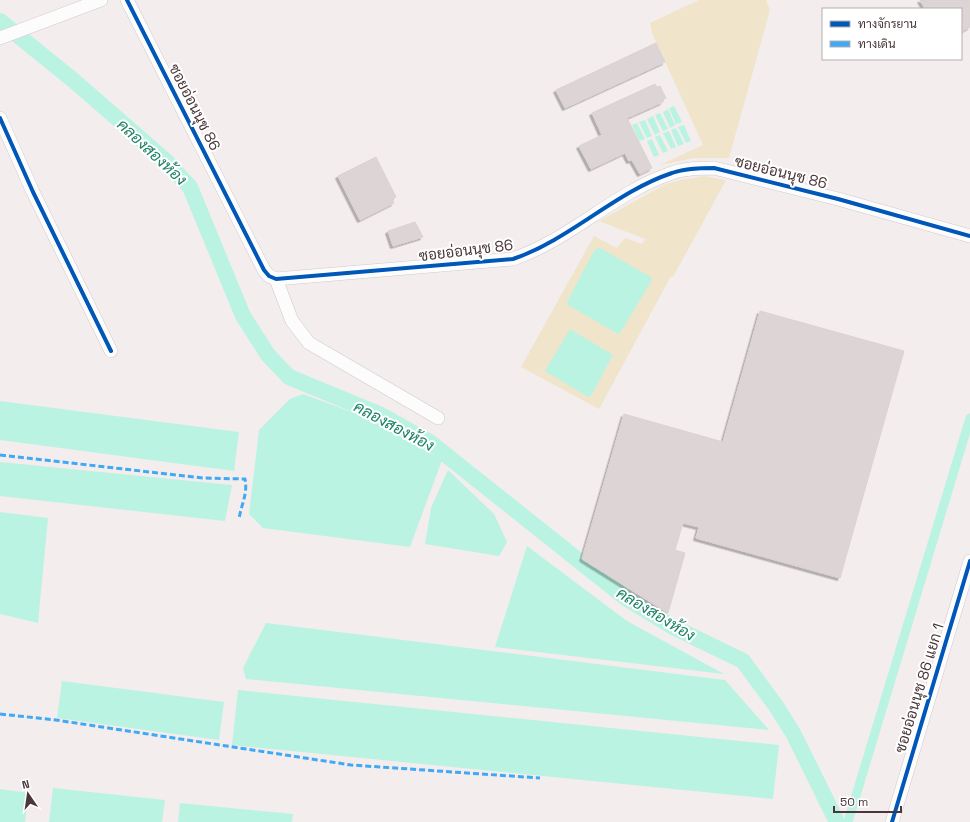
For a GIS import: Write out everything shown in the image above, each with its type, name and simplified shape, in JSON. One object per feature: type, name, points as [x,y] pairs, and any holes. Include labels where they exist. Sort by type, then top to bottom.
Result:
[{"type":"street","points":[[0,38],[28,26],[101,0]]},
{"type":"street","name":"ซอยอ่อนนุช 86","points":[[126,0],[264,270],[269,276],[276,279],[514,259],[535,252],[624,196],[653,181],[673,172],[698,168],[714,168],[838,199],[970,236]]},
{"type":"street","points":[[0,118],[33,192],[111,351]]},
{"type":"street","points":[[276,279],[292,321],[309,343],[438,418]]},
{"type":"street","name":"ซอยอ่อนนุช 86 แยก 1","points":[[892,822],[970,561]]},
{"type":"shaded area","points":[[699,0],[766,0],[770,10],[729,158],[694,158],[660,165],[703,145],[652,33],[650,23]]},
{"type":"shaded area","points":[[674,106],[682,122],[676,124],[669,108]]},
{"type":"shaded area","points":[[668,109],[675,125],[670,128],[663,112]]},
{"type":"shaded area","points":[[660,113],[668,129],[663,131],[655,115]]},
{"type":"shaded area","points":[[653,116],[660,132],[655,135],[647,119]]},
{"type":"shaded area","points":[[645,120],[652,136],[647,138],[639,122]]},
{"type":"shaded area","points":[[637,123],[645,139],[639,141],[632,125]]},
{"type":"shaded area","points":[[684,125],[691,141],[686,143],[678,127]]},
{"type":"shaded area","points":[[676,128],[684,144],[678,146],[671,130]]},
{"type":"shaded area","points":[[669,131],[676,147],[671,149],[663,133]]},
{"type":"shaded area","points":[[660,135],[668,151],[663,153],[655,137]]},
{"type":"shaded area","points":[[652,139],[659,155],[654,157],[647,141]]},
{"type":"shaded area","points":[[704,176],[726,180],[673,277],[671,276],[599,409],[521,367],[594,236],[617,248],[625,238],[642,244],[645,239],[599,221],[664,185],[680,180]]},
{"type":"shaded area","points":[[600,248],[651,277],[652,280],[618,334],[568,305],[567,302],[595,249]]},
{"type":"shaded area","points":[[570,329],[613,355],[591,396],[588,397],[545,371]]},
{"type":"shaded area","points":[[303,394],[368,418],[442,460],[410,547],[263,528],[249,514],[259,430],[290,399]]},
{"type":"shaded area","points":[[0,401],[239,432],[234,471],[0,440]]},
{"type":"shaded area","points":[[0,462],[232,485],[225,521],[0,496]]},
{"type":"shaded area","points":[[448,470],[494,514],[507,542],[499,556],[425,544],[431,508]]},
{"type":"shaded area","points":[[0,512],[48,518],[38,623],[0,614]]},
{"type":"shaded area","points":[[527,546],[627,621],[724,674],[495,647]]},
{"type":"shaded area","points":[[266,623],[725,680],[769,730],[246,679],[243,668]]},
{"type":"shaded area","points":[[62,681],[224,702],[219,740],[57,718]]},
{"type":"shaded area","points":[[238,690],[779,745],[773,799],[232,745]]},
{"type":"shaded area","points":[[53,788],[165,800],[162,822],[49,822]]},
{"type":"shaded area","points":[[0,789],[29,793],[25,822],[0,822]]},
{"type":"shaded area","points":[[180,803],[293,814],[292,822],[178,822]]},
{"type":"building","points":[[920,0],[970,0],[970,27],[962,31],[962,8],[924,8]]},
{"type":"building","points":[[656,43],[665,62],[565,108],[556,90]]},
{"type":"building","points":[[655,84],[657,87],[660,86],[666,98],[662,100],[663,102],[627,118],[652,168],[640,174],[632,160],[629,161],[625,153],[591,169],[579,146],[602,135],[592,113]]},
{"type":"building","points":[[376,157],[396,197],[392,199],[394,203],[360,220],[338,176]]},
{"type":"building","points":[[415,222],[423,237],[393,246],[388,231]]},
{"type":"building","points":[[760,311],[904,351],[840,578],[696,538],[699,527],[683,523],[675,550],[685,553],[668,613],[582,559],[624,414],[723,442]]},
{"type":"waterway","name":"คลองสองห้อง","points":[[0,21],[73,80],[166,161],[190,187],[243,316],[268,355],[289,377],[381,415],[431,443],[627,599],[673,627],[743,661],[776,706],[793,733],[837,822]]},
{"type":"waterway","points":[[848,822],[970,418]]},
{"type":"marked path","points":[[0,455],[203,478],[245,479],[245,495],[239,519]]},
{"type":"marked path","points":[[0,714],[56,720],[351,765],[540,778]]},
{"type":"cycle path","points":[[127,0],[264,270],[269,276],[276,279],[513,259],[554,240],[612,203],[651,181],[677,171],[698,168],[714,168],[838,199],[970,236]]},
{"type":"cycle path","points":[[0,118],[33,192],[111,351]]},
{"type":"cycle path","points":[[892,822],[970,561]]}]
